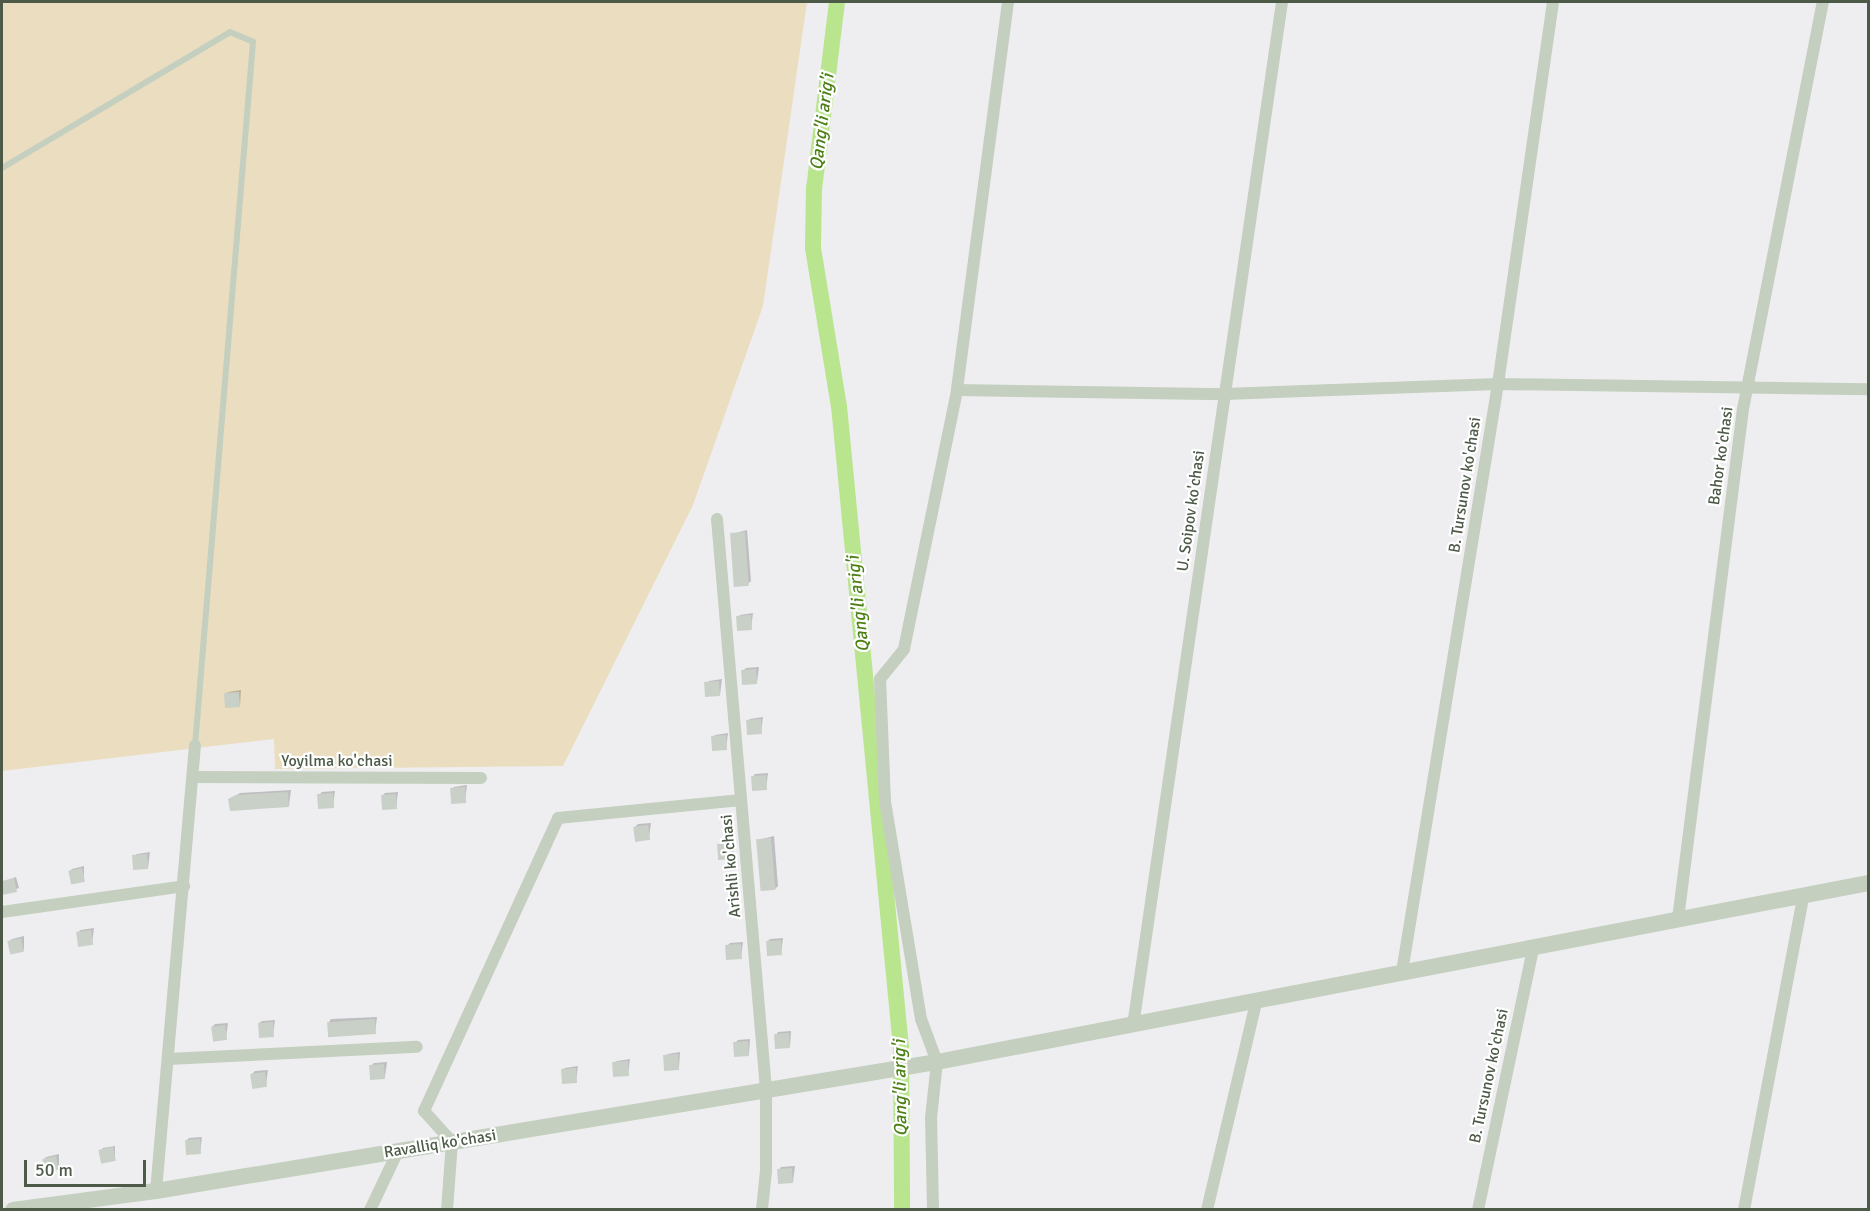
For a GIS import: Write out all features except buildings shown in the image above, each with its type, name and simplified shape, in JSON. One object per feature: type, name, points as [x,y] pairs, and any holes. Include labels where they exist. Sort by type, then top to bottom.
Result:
[{"type":"street","points":[[933,1209],[932,1063],[921,1019],[885,802],[879,679],[904,650],[957,390],[1008,2]]},
{"type":"street","name":"U. Soipov ko'chasi","points":[[1133,1026],[1282,2]]},
{"type":"street","name":"B. Tursunov ko'chasi","points":[[1402,972],[1498,384],[1553,2]]},
{"type":"street","name":"Bahor ko'chasi","points":[[1678,919],[1747,388],[1823,2]]},
{"type":"street","points":[[957,390],[1225,394],[1498,384],[1869,388]]},
{"type":"street","name":"Arishli ko'chasi","points":[[717,519],[766,1089],[766,1171],[762,1209]]},
{"type":"street","points":[[156,1191],[195,746]]},
{"type":"street","name":"Yoyilma ko'chasi","points":[[193,777],[481,778]]},
{"type":"street","points":[[447,1209],[452,1142],[424,1111],[558,818],[741,800]]},
{"type":"street","name":"Ravalliq ko'chasi","points":[[13,1209],[54,1206],[156,1191],[932,1063],[1256,1003],[1402,972],[1533,949],[1678,919],[1803,898],[1869,883]]},
{"type":"street","points":[[2,912],[184,886]]},
{"type":"street","points":[[1744,1209],[1803,898]]},
{"type":"street","name":"B. Tursunov ko'chasi","points":[[1478,1209],[1533,949]]},
{"type":"street","points":[[1207,1209],[1256,1003]]},
{"type":"street","points":[[168,1059],[417,1047]]},
{"type":"street","points":[[370,1209],[398,1151]]},
{"type":"lane","points":[[2,168],[230,32],[253,42],[195,746]]},
{"type":"shaded area","points":[[2,2],[807,2],[763,306],[693,505],[563,766],[275,769],[274,739],[2,771]]},
{"type":"waterway","name":"Qang'li arig'i","points":[[837,2],[814,188],[813,248],[839,406],[901,1047],[902,1210]]}]
